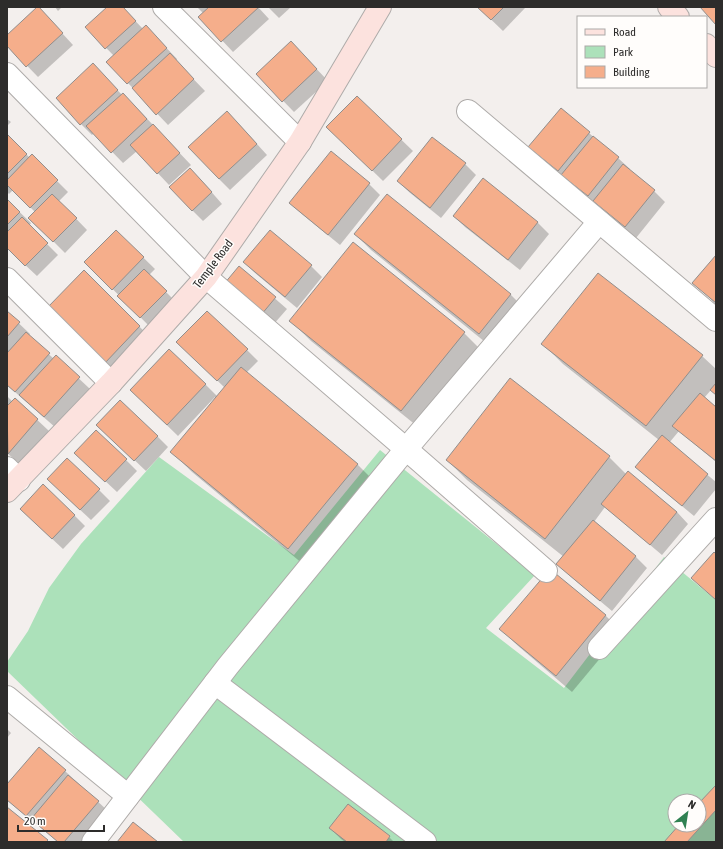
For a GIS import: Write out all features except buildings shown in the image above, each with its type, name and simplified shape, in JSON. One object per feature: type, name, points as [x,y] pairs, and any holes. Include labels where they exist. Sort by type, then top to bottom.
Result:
[{"type":"street","points":[[164,7],[300,142]]},
{"type":"street","points":[[669,7],[677,16]]},
{"type":"street","name":"Temple Road","points":[[11,480],[111,383],[206,277],[300,142],[377,8]]},
{"type":"street","points":[[707,46],[716,56]]},
{"type":"street","points":[[7,74],[206,277],[546,571]]},
{"type":"street","points":[[468,111],[716,320]]},
{"type":"street","points":[[93,842],[215,684],[406,449],[599,222]]},
{"type":"street","points":[[7,279],[111,383]]},
{"type":"street","points":[[599,648],[716,519]]},
{"type":"street","points":[[215,684],[425,842]]},
{"type":"street","points":[[7,697],[128,796]]},
{"type":"green space","points":[[380,450],[535,575],[486,628],[564,688],[664,557],[716,600],[716,842],[184,842],[7,671],[7,662],[28,631],[49,588],[81,544],[159,457],[294,555]]}]
